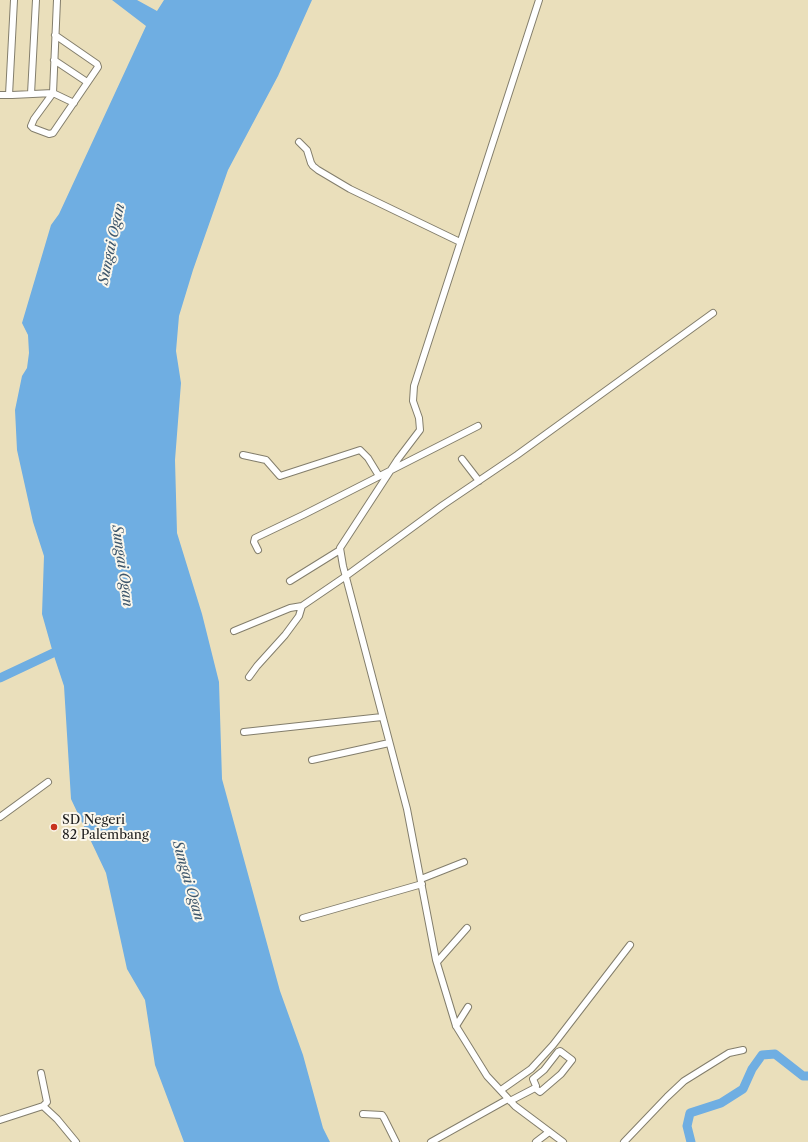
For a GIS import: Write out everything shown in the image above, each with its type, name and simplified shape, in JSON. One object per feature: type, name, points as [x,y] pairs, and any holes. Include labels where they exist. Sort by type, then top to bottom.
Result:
[{"type":"street","points":[[9,95],[14,0]]},
{"type":"street","points":[[31,94],[36,0]]},
{"type":"street","points":[[55,35],[98,64],[98,67],[53,133],[49,134],[31,126],[34,119],[53,93],[55,35],[58,0]]},
{"type":"street","points":[[540,0],[413,390],[413,402],[419,418],[420,430],[391,470],[340,548],[340,552],[407,809],[437,962],[456,1026],[487,1076],[509,1100],[563,1142]]},
{"type":"street","points":[[54,60],[87,82]]},
{"type":"street","points":[[0,95],[53,93],[74,103]]},
{"type":"street","points":[[299,142],[307,150],[313,166],[318,170],[350,189],[460,242]]},
{"type":"street","points":[[234,631],[290,608],[302,606],[346,576],[478,480],[517,455],[714,313]]},
{"type":"street","points":[[258,550],[254,542],[255,538],[303,516],[478,426]]},
{"type":"street","points":[[243,455],[268,462],[280,476],[360,450],[368,458],[379,476]]},
{"type":"street","points":[[462,459],[478,480]]},
{"type":"street","points":[[290,582],[340,552]]},
{"type":"street","points":[[249,677],[285,635],[299,616],[302,606]]},
{"type":"street","points":[[244,732],[382,717]]},
{"type":"street","points":[[312,760],[389,743]]},
{"type":"street","points":[[0,817],[48,782]]},
{"type":"street","points":[[303,918],[422,881],[464,862]]},
{"type":"street","points":[[437,962],[467,928]]},
{"type":"street","points":[[501,1090],[531,1068],[553,1045],[630,945]]},
{"type":"street","points":[[456,1026],[468,1007]]},
{"type":"street","points":[[624,1142],[670,1094],[686,1080],[729,1053],[742,1050]]},
{"type":"street","points":[[560,1051],[572,1060],[541,1092],[535,1088],[536,1086],[532,1079],[543,1071],[558,1052],[560,1051]]},
{"type":"street","points":[[0,1120],[43,1106],[47,1102],[41,1073]]},
{"type":"street","points":[[431,1142],[440,1140],[509,1100],[535,1088]]},
{"type":"street","points":[[43,1106],[57,1119],[76,1142]]},
{"type":"street","points":[[363,1114],[382,1116],[396,1142]]},
{"type":"street","points":[[536,1142],[549,1132]]},
{"type":"water","name":"Sungai Ogan","points":[[112,0],[137,0],[157,11],[164,0],[312,0],[278,76],[228,170],[193,270],[179,316],[176,351],[181,383],[175,460],[177,533],[202,614],[219,682],[222,779],[280,991],[303,1055],[323,1128],[330,1142],[184,1142],[155,1065],[145,1000],[127,969],[106,873],[71,799],[64,686],[42,614],[44,556],[33,522],[17,450],[15,410],[22,376],[27,368],[29,353],[28,335],[22,323],[51,225],[59,214],[146,26]]},
{"type":"waterway","points":[[0,678],[53,653]]},
{"type":"waterway","points":[[691,1142],[687,1126],[690,1113],[721,1103],[743,1089],[752,1069],[762,1055],[775,1054],[803,1076],[808,1076]]},
{"type":"place","name":"SD Negeri 82 Palembang","points":[[54,827]]}]
